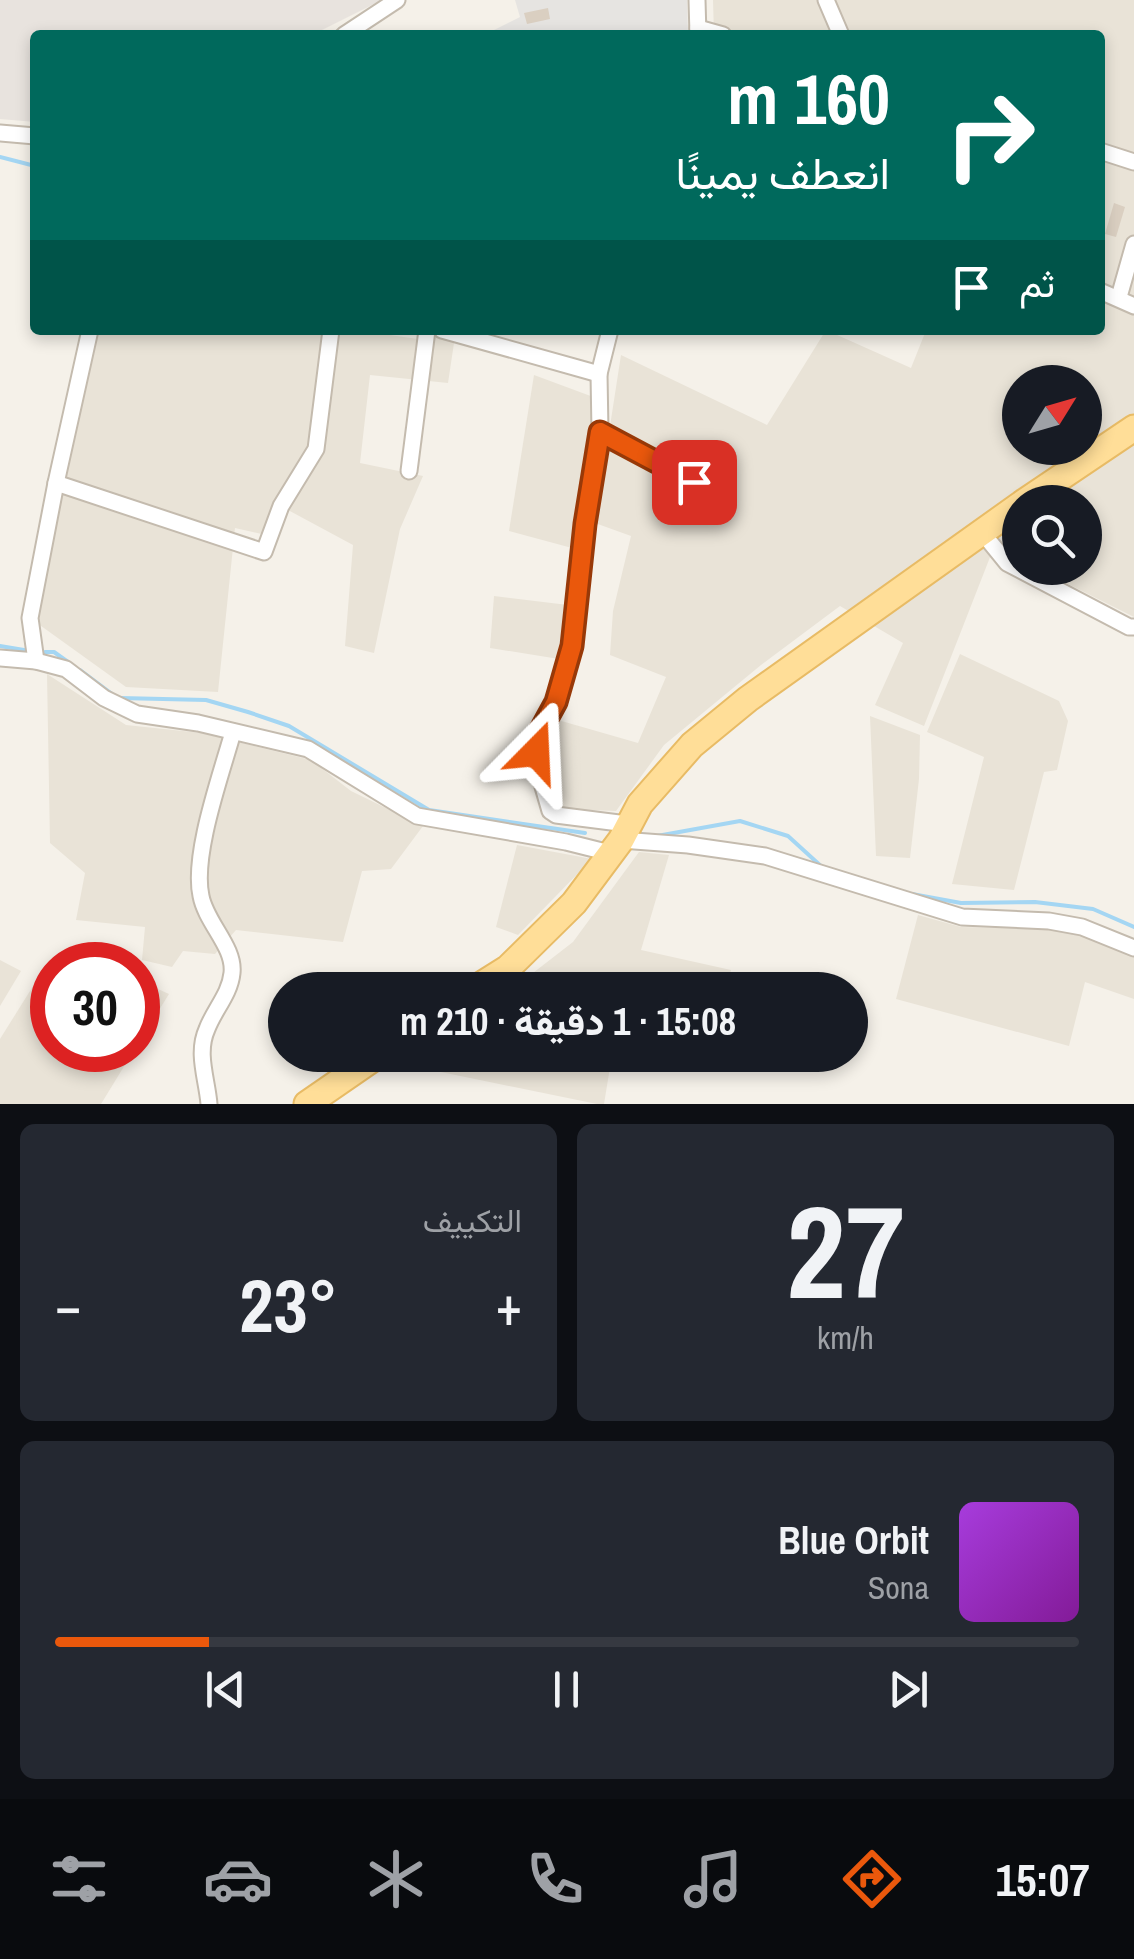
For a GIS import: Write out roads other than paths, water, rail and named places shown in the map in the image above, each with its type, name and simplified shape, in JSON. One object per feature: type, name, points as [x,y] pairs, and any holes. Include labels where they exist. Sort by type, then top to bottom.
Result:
[{"type":"main road","points":[[1050,485],[1133,429]]},
{"type":"main road","points":[[502,972],[574,903],[664,773],[692,746],[748,699],[1002,517]]},
{"type":"main road","points":[[307,1104],[353,1072]]},
{"type":"street","points":[[351,30],[396,0]]},
{"type":"street","points":[[697,0],[698,30]]},
{"type":"street","points":[[826,0],[839,30]]},
{"type":"street","points":[[0,133],[30,136]]},
{"type":"street","points":[[1105,153],[1134,162]]},
{"type":"street","points":[[1119,297],[1134,244]]},
{"type":"street","points":[[1105,293],[1134,306]]},
{"type":"street","points":[[36,661],[30,618],[89,335]]},
{"type":"street","points":[[56,482],[264,552],[281,506],[316,449],[330,335]]},
{"type":"street","points":[[409,471],[425,335]]},
{"type":"street","points":[[460,335],[599,374]]},
{"type":"street","points":[[609,335],[599,374],[600,432],[572,646],[556,702],[538,735],[536,766],[544,781],[546,803],[556,815],[619,839]]},
{"type":"street","points":[[600,432],[694,482]]},
{"type":"street","points":[[981,531],[1007,564],[1134,627]]},
{"type":"street","points":[[0,658],[66,669],[124,709],[308,749],[417,816],[566,842],[619,839],[765,856],[962,916],[1049,920],[1134,948]]},
{"type":"street","points":[[209,1104],[203,1042],[232,973],[227,950],[204,912],[199,876],[233,732]]},
{"type":"waterway","points":[[0,157],[30,165]]},
{"type":"waterway","points":[[0,646],[24,650]]},
{"type":"waterway","points":[[45,652],[54,652],[68,662]]},
{"type":"waterway","points":[[80,670],[112,694]]},
{"type":"waterway","points":[[120,698],[206,700],[248,712],[289,726],[429,810],[585,833]]},
{"type":"waterway","points":[[657,836],[740,821],[788,836],[822,867]]},
{"type":"waterway","points":[[912,894],[961,903],[1035,902],[1093,909],[1134,927]]}]
